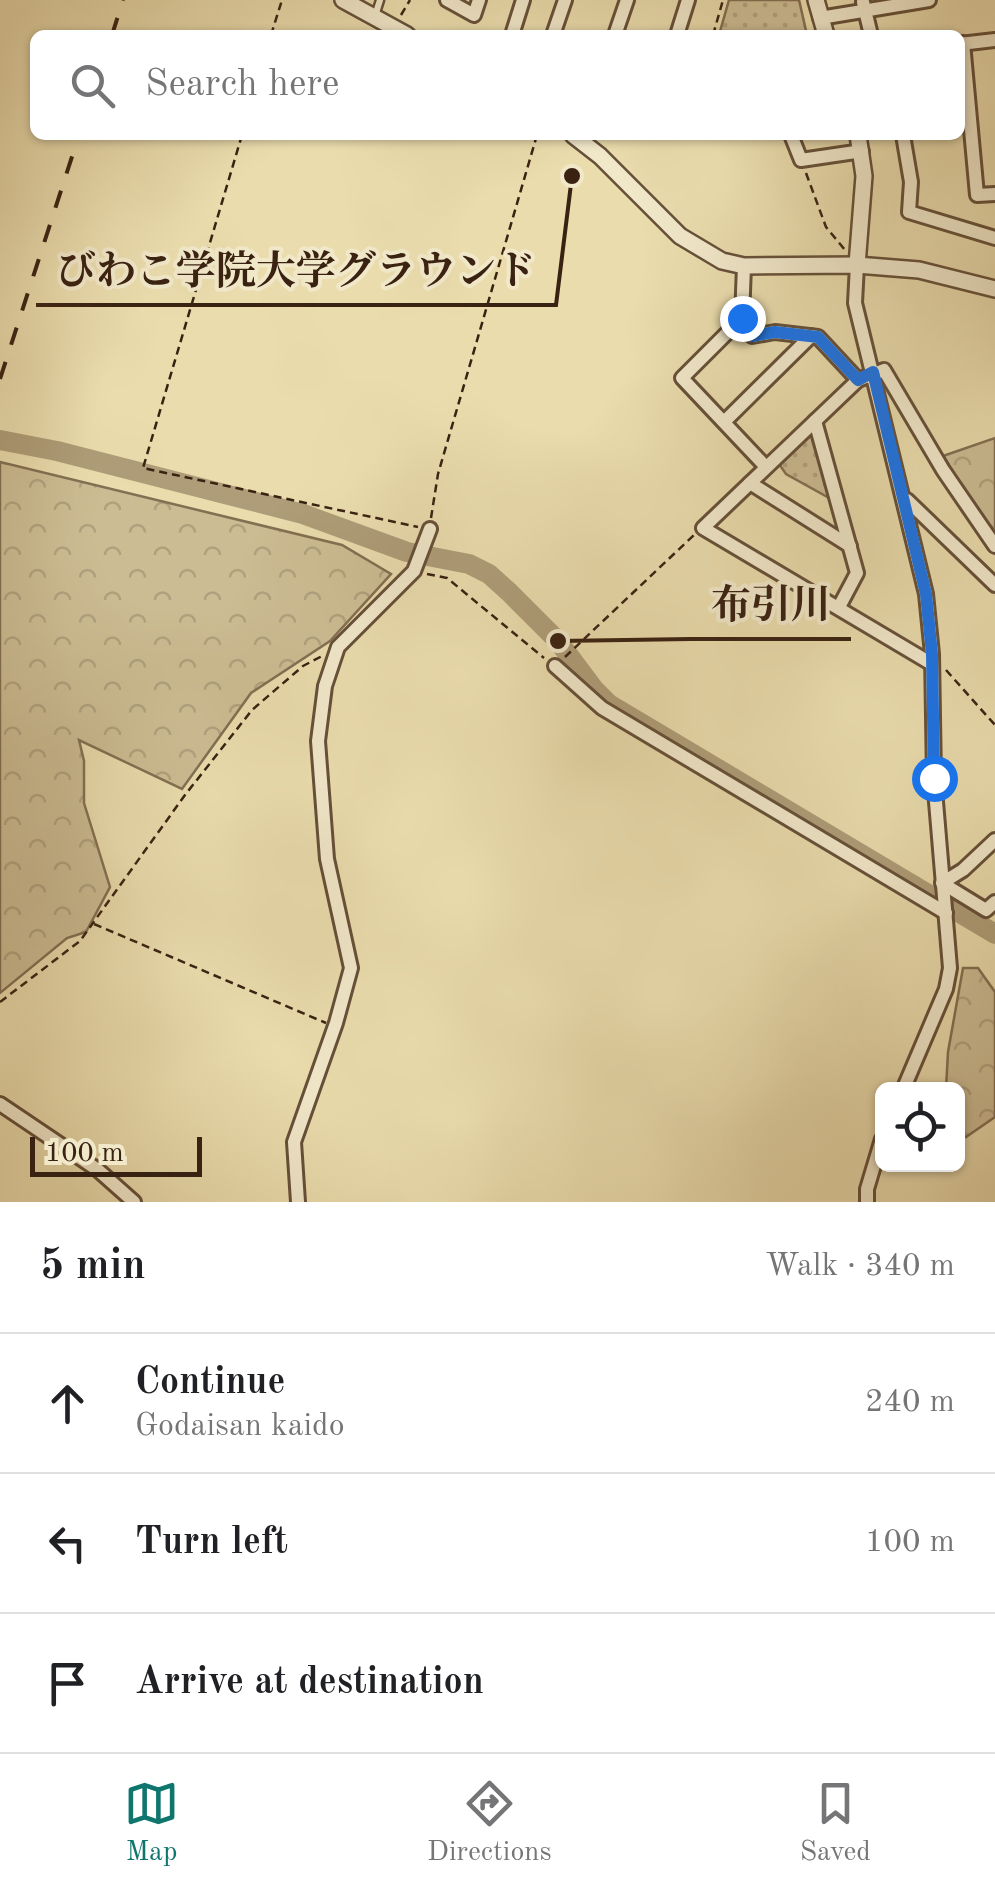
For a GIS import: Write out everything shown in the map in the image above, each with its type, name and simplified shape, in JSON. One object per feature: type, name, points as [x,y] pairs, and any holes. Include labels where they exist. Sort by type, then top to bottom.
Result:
[{"type":"street","points":[[343,0],[398,30]]},
{"type":"street","points":[[447,0],[474,15],[479,0]]},
{"type":"street","points":[[513,30],[522,0]]},
{"type":"street","points":[[555,30],[565,0]]},
{"type":"street","points":[[617,30],[626,0]]},
{"type":"street","points":[[679,30],[688,0]]},
{"type":"street","points":[[816,0],[824,30]]},
{"type":"street","points":[[820,18],[863,4],[929,0]]},
{"type":"street","points":[[863,4],[870,30]]},
{"type":"street","points":[[965,43],[995,40]]},
{"type":"street","points":[[965,73],[977,195],[995,194]]},
{"type":"street","points":[[580,140],[680,236],[701,251],[744,266],[857,265],[920,270],[995,289]]},
{"type":"street","points":[[793,140],[801,160],[860,143],[864,176],[854,302],[926,594],[932,659],[934,778],[950,968],[946,989],[906,1082]]},
{"type":"street","points":[[903,140],[911,182],[909,212],[995,238]]},
{"type":"street","points":[[744,266],[742,318],[682,378],[766,468]]},
{"type":"street","points":[[738,322],[752,336],[775,332],[818,337],[858,380]]},
{"type":"street","points":[[724,422],[811,336]]},
{"type":"street","points":[[932,659],[703,528],[858,380],[884,370],[995,546]]},
{"type":"street","points":[[815,421],[858,573],[840,607]]},
{"type":"street","points":[[750,482],[850,546]]},
{"type":"street","points":[[905,498],[995,585]]},
{"type":"street","points":[[298,1202],[294,1142],[351,968],[327,859],[318,740],[325,686],[338,648],[415,568],[428,536]]},
{"type":"street","points":[[555,666],[602,708],[946,911]]},
{"type":"street","points":[[943,888],[995,840]]},
{"type":"street","points":[[943,888],[986,910],[995,902]]},
{"type":"street","points":[[0,1104],[98,1170],[134,1202]]},
{"type":"street","points":[[868,1202],[867,1189],[875,1162]]},
{"type":"lane","points":[[374,17],[380,0]]},
{"type":"path","points":[[273,30],[282,0]]},
{"type":"path","points":[[400,16],[410,0]]},
{"type":"path","points":[[715,30],[724,0]]},
{"type":"path","points":[[241,140],[144,468],[428,536],[438,474],[535,140]]},
{"type":"path","points":[[801,160],[826,228],[846,251]]},
{"type":"path","points":[[415,568],[447,578],[555,666],[703,528]]},
{"type":"path","points":[[0,1002],[80,941],[184,796],[252,710],[303,666],[338,648]]},
{"type":"path","points":[[932,659],[995,726]]},
{"type":"path","points":[[92,924],[335,1026]]},
{"type":"green space","points":[[729,0],[799,0],[806,30],[720,30]]},
{"type":"green space","points":[[809,434],[815,442],[831,499],[786,474],[779,464]]},
{"type":"green space","points":[[995,438],[995,537],[943,456]]},
{"type":"green space","points":[[0,462],[342,545],[391,574],[330,641],[251,693],[182,789],[79,740],[84,761],[84,803],[110,887],[86,932],[67,938],[0,993]]},
{"type":"green space","points":[[963,968],[978,968],[995,992],[995,1117],[966,1137],[965,1082],[946,1082]]},
{"type":"waterway","points":[[0,440],[303,514],[407,552],[469,564],[489,574],[509,592],[558,641],[609,704],[995,934]]},
{"type":"railway","points":[[114,30],[123,0]]},
{"type":"railway","points":[[0,379],[77,140]]},
{"type":"place","name":"びわこ学院大学グラウンド","points":[[572,176]]},
{"type":"place","name":"布引川","points":[[558,641]]},
{"type":"route","points":[[742,318],[738,322],[752,336],[775,332],[818,337],[858,380],[873,372],[926,594],[932,654],[934,778]]}]
